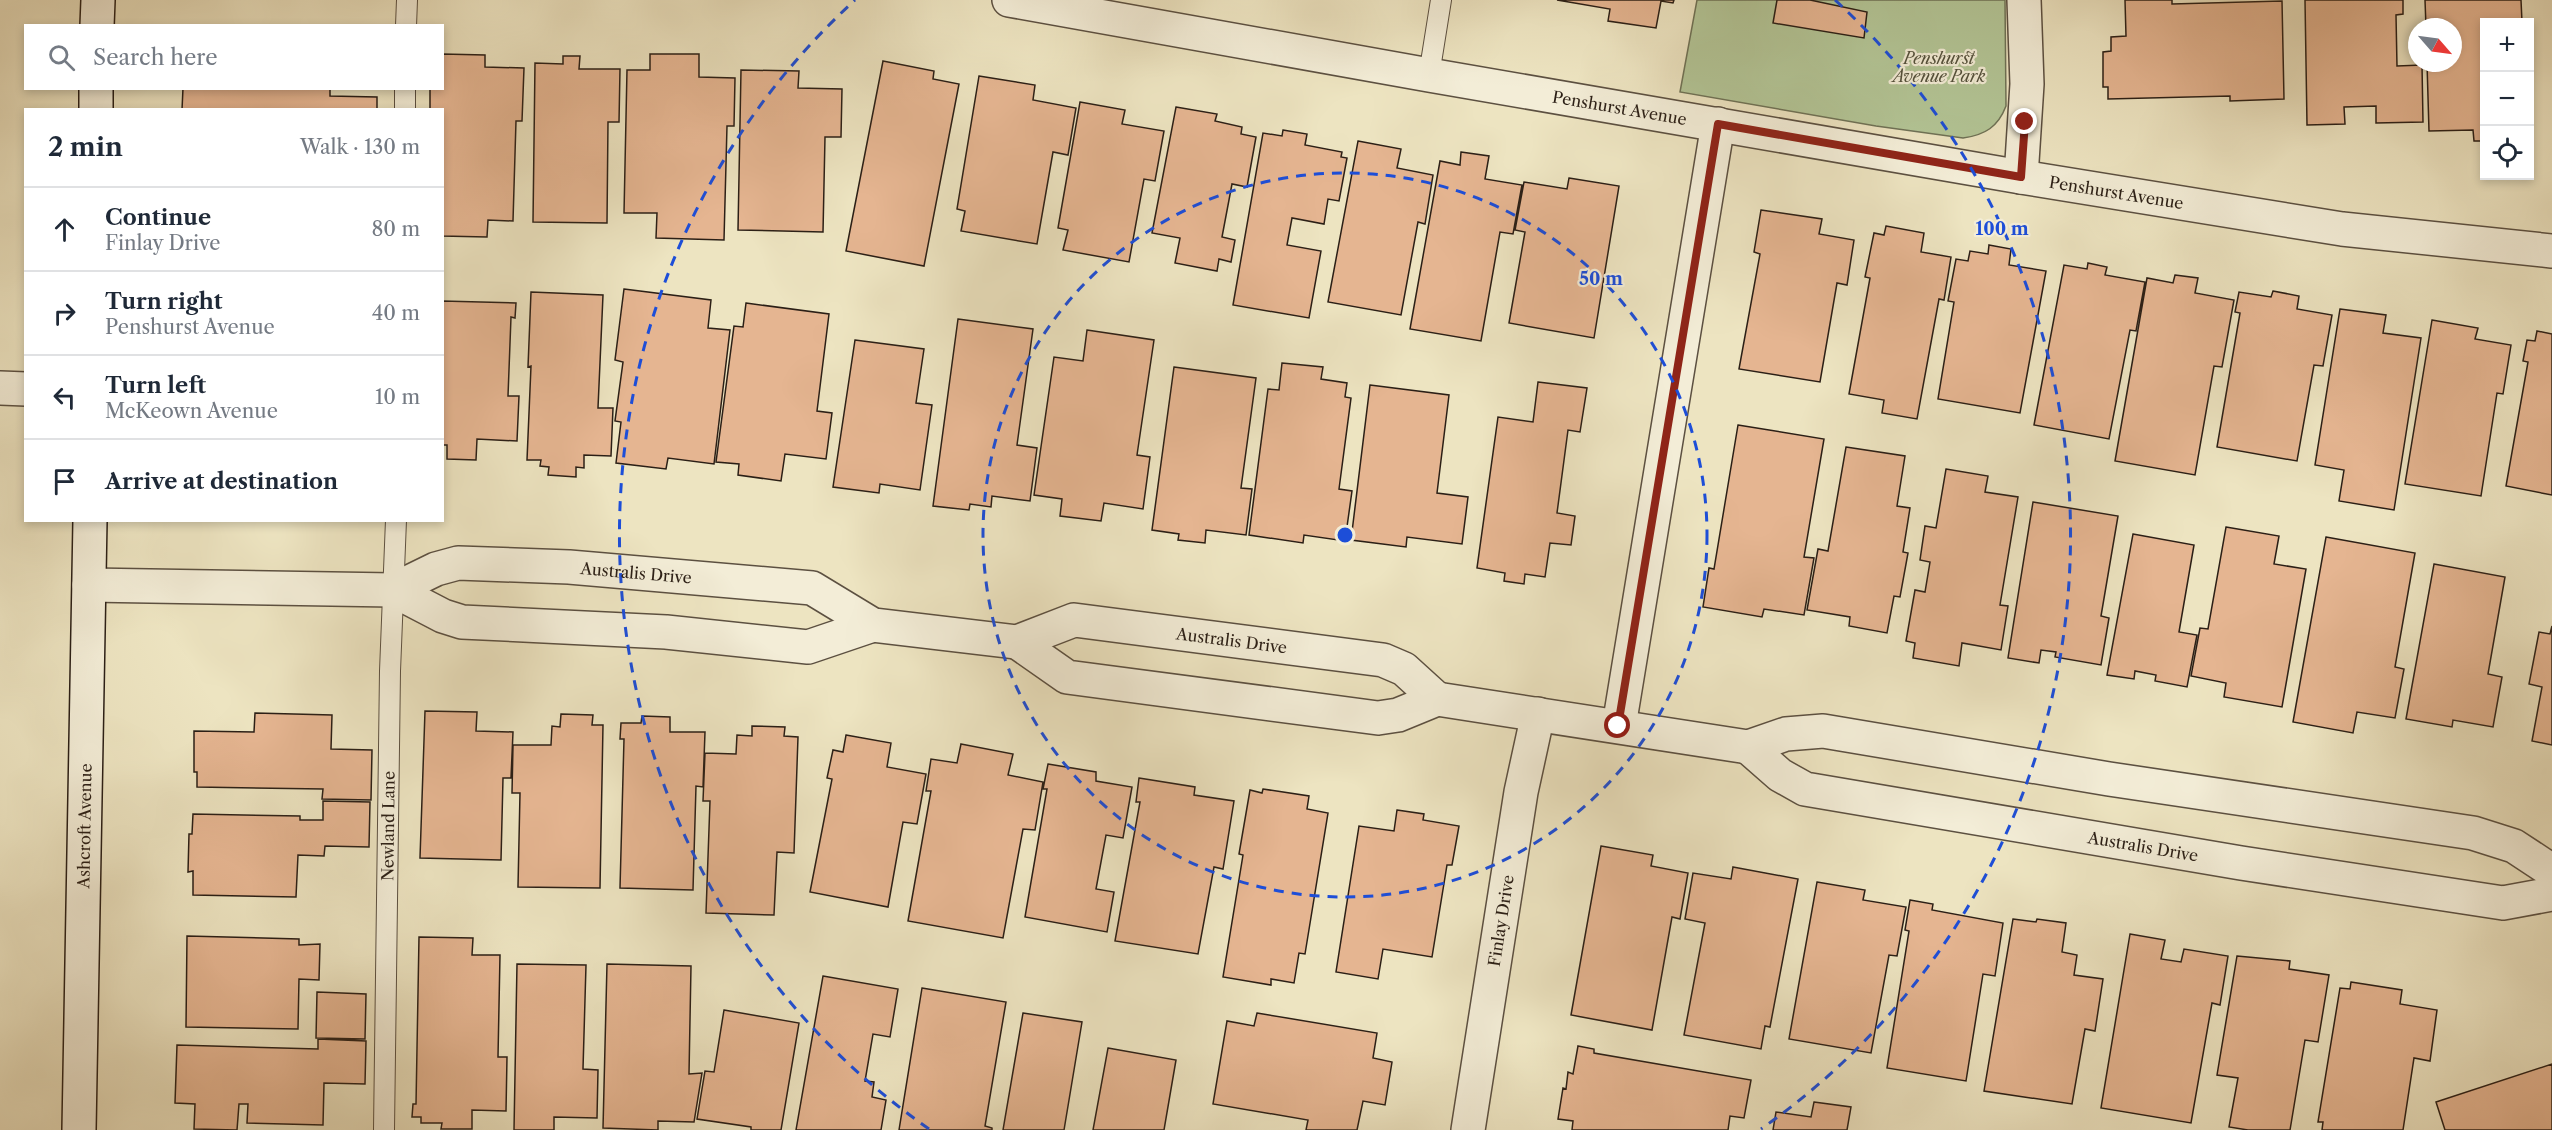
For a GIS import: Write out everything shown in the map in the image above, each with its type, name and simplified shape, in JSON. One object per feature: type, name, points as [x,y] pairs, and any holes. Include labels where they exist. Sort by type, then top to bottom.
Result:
[{"type":"street","points":[[97,24],[98,0]]},
{"type":"street","name":"Penshurst Avenue","points":[[1009,0],[1429,75],[2342,230],[2552,251]]},
{"type":"street","points":[[2021,177],[2026,84],[2024,0]]},
{"type":"street","points":[[96,90],[96,108]]},
{"type":"street","points":[[1618,726],[1718,124]]},
{"type":"street","points":[[0,388],[24,389]]},
{"type":"street","name":"Ashcroft Avenue","points":[[79,1130],[90,522]]},
{"type":"street","name":"Australis Drive","points":[[393,590],[436,569],[458,563],[569,567],[812,588],[873,625],[1017,642],[1067,676],[1378,718],[1398,715],[1437,699],[1404,669],[1383,660],[1074,620],[1017,642]]},
{"type":"street","name":"Australis Drive","points":[[89,585],[393,590],[443,616],[462,622],[666,632],[808,647],[873,625]]},
{"type":"street","points":[[1437,699],[1748,747],[1786,734],[1823,731],[2109,780],[2473,833],[2514,846],[2552,871]]},
{"type":"street","name":"Finlay Drive","points":[[1468,1130],[1521,792],[1538,714]]},
{"type":"street","name":"Australis Drive","points":[[1748,747],[1780,775],[1805,789],[2241,863],[2504,903],[2552,894]]},
{"type":"lane","points":[[406,24],[407,0]]},
{"type":"lane","points":[[1429,75],[1441,0]]},
{"type":"lane","points":[[405,90],[405,108]]},
{"type":"lane","name":"Newland Lane","points":[[384,1130],[396,522]]},
{"type":"green space","name":"Penshurst Avenue Park","points":[[1697,0],[2005,0],[2006,106],[1995,125],[1990,129],[1978,135],[1963,138],[1876,126],[1680,92]]},
{"type":"building","points":[[1557,0],[1674,0],[1673,3],[1661,1],[1656,28],[1608,21],[1610,9]]},
{"type":"building","points":[[1777,0],[1810,0],[1867,12],[1864,38],[1773,23]]},
{"type":"building","points":[[2125,0],[2172,0],[2172,4],[2282,1],[2284,99],[2230,101],[2230,96],[2108,99],[2108,87],[2103,87],[2103,52],[2111,51],[2111,37],[2126,36]]},
{"type":"building","points":[[2305,0],[2403,0],[2403,14],[2396,15],[2397,66],[2408,66],[2408,72],[2422,72],[2423,122],[2376,123],[2376,106],[2344,107],[2345,124],[2307,125]]},
{"type":"building","points":[[2425,0],[2521,0],[2522,18],[2480,18],[2480,141],[2474,141],[2473,130],[2429,131],[2427,72],[2462,72],[2462,18],[2426,18]]},
{"type":"building","points":[[444,54],[485,55],[485,67],[524,68],[522,121],[516,121],[513,221],[488,220],[487,237],[444,236],[444,108],[430,108],[430,90],[444,90]]},
{"type":"building","points":[[650,54],[699,54],[699,77],[735,78],[734,126],[727,126],[724,240],[656,238],[657,213],[624,213],[627,70],[650,70]]},
{"type":"building","points":[[563,56],[580,56],[579,69],[620,69],[619,122],[608,122],[607,223],[533,222],[535,63],[563,64]]},
{"type":"building","points":[[883,61],[934,71],[933,79],[959,84],[924,266],[846,251]]},
{"type":"building","points":[[741,70],[799,71],[798,88],[842,89],[841,137],[825,137],[823,232],[738,230]]},
{"type":"building","points":[[979,76],[1035,85],[1033,100],[1076,108],[1068,155],[1053,152],[1037,244],[961,231],[965,211],[957,209]]},
{"type":"building","points":[[183,90],[330,90],[330,96],[377,97],[377,108],[182,108]]},
{"type":"building","points":[[1080,102],[1125,110],[1122,124],[1164,131],[1155,181],[1144,179],[1129,262],[1063,250],[1068,230],[1058,228]]},
{"type":"building","points":[[1176,107],[1217,114],[1215,121],[1242,127],[1241,134],[1256,137],[1247,187],[1232,184],[1222,237],[1235,240],[1231,262],[1219,259],[1217,271],[1175,263],[1180,238],[1152,233]]},
{"type":"building","points":[[1283,130],[1307,134],[1305,145],[1342,152],[1341,157],[1347,158],[1339,201],[1328,199],[1324,224],[1292,218],[1287,245],[1321,251],[1309,318],[1233,305],[1263,133],[1282,136]]},
{"type":"building","points":[[1358,141],[1401,149],[1397,168],[1433,175],[1425,224],[1418,222],[1401,315],[1328,302]]},
{"type":"building","points":[[1461,152],[1489,156],[1485,179],[1522,185],[1513,234],[1500,232],[1481,341],[1410,329],[1440,161],[1460,165]]},
{"type":"building","points":[[1569,178],[1619,186],[1594,338],[1509,323],[1525,232],[1515,230],[1524,182],[1567,189]]},
{"type":"building","points":[[1761,210],[1822,219],[1819,234],[1854,240],[1847,285],[1837,283],[1820,382],[1739,369],[1760,254],[1754,252]]},
{"type":"building","points":[[1886,226],[1924,233],[1921,252],[1951,257],[1944,300],[1939,299],[1917,419],[1882,413],[1884,400],[1849,394],[1870,278],[1865,277],[1874,233],[1884,235]]},
{"type":"building","points":[[1989,245],[2011,249],[2009,265],[2046,271],[2020,413],[1938,399],[1954,302],[1948,301],[1956,259],[1968,261],[1970,251],[1988,254]]},
{"type":"building","points":[[2088,263],[2107,267],[2105,275],[2145,282],[2136,331],[2130,330],[2109,439],[2034,425],[2064,265],[2087,269]]},
{"type":"building","points":[[2175,275],[2198,278],[2195,293],[2234,300],[2222,367],[2214,366],[2195,475],[2115,461],[2147,278],[2173,283]]},
{"type":"building","points":[[624,289],[711,300],[708,328],[730,330],[714,464],[668,458],[666,469],[616,463],[621,422],[615,421],[623,362],[615,360]]},
{"type":"building","points":[[2273,291],[2299,296],[2297,309],[2332,315],[2323,366],[2314,365],[2297,461],[2217,447],[2240,313],[2235,312],[2239,292],[2271,297]]},
{"type":"building","points":[[531,292],[603,295],[598,408],[613,408],[611,456],[584,455],[584,468],[576,467],[576,477],[548,475],[549,467],[540,466],[541,460],[527,460]]},
{"type":"building","points":[[444,301],[516,303],[515,318],[511,317],[508,396],[519,396],[517,441],[477,439],[476,460],[447,459],[447,445],[444,445]]},
{"type":"building","points":[[746,303],[829,314],[817,411],[832,413],[826,459],[785,454],[781,481],[738,475],[739,464],[716,462],[734,326],[743,327]]},
{"type":"building","points":[[2340,309],[2386,315],[2383,333],[2421,338],[2394,510],[2339,501],[2344,470],[2315,465]]},
{"type":"building","points":[[958,319],[1033,329],[1017,445],[1037,448],[1030,501],[992,496],[991,507],[970,504],[969,510],[933,506]]},
{"type":"building","points":[[2432,320],[2478,328],[2475,339],[2511,345],[2503,394],[2497,393],[2481,496],[2405,484]]},
{"type":"building","points":[[1087,330],[1154,340],[1137,455],[1150,457],[1143,509],[1104,503],[1101,521],[1060,516],[1062,499],[1034,495],[1054,357],[1083,361]]},
{"type":"building","points":[[2537,331],[2552,334],[2552,495],[2506,486],[2528,362],[2523,361],[2527,340],[2535,341]]},
{"type":"building","points":[[855,340],[924,349],[916,403],[932,405],[920,490],[880,484],[879,493],[833,487]]},
{"type":"building","points":[[1282,363],[1323,367],[1321,379],[1347,383],[1345,397],[1351,398],[1339,489],[1352,491],[1345,541],[1304,535],[1303,543],[1249,535],[1268,389],[1279,390]]},
{"type":"building","points":[[1174,367],[1256,378],[1241,488],[1252,489],[1246,535],[1206,530],[1205,543],[1178,540],[1179,534],[1152,530]]},
{"type":"building","points":[[1538,382],[1587,388],[1580,432],[1568,430],[1557,513],[1575,516],[1571,545],[1550,543],[1545,577],[1525,574],[1524,584],[1504,581],[1505,573],[1477,568],[1498,417],[1533,422]]},
{"type":"building","points":[[1370,385],[1449,395],[1437,493],[1468,497],[1462,544],[1407,537],[1406,547],[1351,540]]},
{"type":"building","points":[[1738,425],[1824,439],[1804,557],[1814,558],[1804,615],[1764,609],[1762,617],[1703,607],[1709,568],[1714,569]]},
{"type":"building","points":[[1846,447],[1905,456],[1897,506],[1910,508],[1903,552],[1908,553],[1900,597],[1894,596],[1887,633],[1849,626],[1850,617],[1807,610],[1818,549],[1828,551]]},
{"type":"building","points":[[1946,469],[1988,476],[1985,492],[2018,497],[2000,605],[2008,606],[2001,650],[1962,643],[1959,666],[1913,658],[1915,643],[1906,641],[1915,590],[1925,592],[1930,562],[1920,560],[1925,526],[1936,528]]},
{"type":"building","points":[[2033,502],[2118,516],[2101,616],[2109,618],[2101,665],[2055,657],[2056,652],[2041,650],[2039,663],[2008,658]]},
{"type":"building","points":[[2226,527],[2279,536],[2274,564],[2306,569],[2282,707],[2224,697],[2226,683],[2191,676],[2200,628],[2208,629]]},
{"type":"building","points":[[2133,534],[2194,545],[2179,632],[2197,635],[2187,687],[2155,681],[2156,675],[2135,671],[2134,679],[2107,675]]},
{"type":"building","points":[[2326,537],[2415,553],[2395,667],[2404,669],[2395,718],[2357,712],[2353,733],[2293,722]]},
{"type":"building","points":[[2434,564],[2505,577],[2488,674],[2502,677],[2493,727],[2453,720],[2452,727],[2406,719]]},
{"type":"building","points":[[2552,626],[2552,745],[2532,741],[2542,687],[2529,684],[2539,632],[2550,634]]},
{"type":"building","points":[[425,711],[477,712],[476,731],[513,732],[511,778],[503,778],[501,860],[420,858]]},
{"type":"building","points":[[255,713],[332,715],[331,749],[372,750],[371,800],[322,799],[323,789],[197,787],[197,772],[194,772],[194,731],[254,732]]},
{"type":"building","points":[[561,714],[593,715],[592,725],[603,725],[600,888],[518,887],[520,793],[512,793],[513,745],[551,745],[552,726],[560,727]]},
{"type":"building","points":[[642,716],[670,717],[670,732],[705,732],[703,787],[696,786],[693,890],[620,888],[624,739],[620,739],[621,723],[641,723]]},
{"type":"building","points":[[752,726],[785,727],[784,736],[798,737],[794,853],[777,852],[774,915],[706,913],[710,801],[703,801],[705,753],[736,754],[737,735],[752,736]]},
{"type":"building","points":[[846,735],[891,743],[887,767],[926,774],[917,824],[903,822],[888,907],[810,892],[832,779],[827,778],[833,750],[843,752]]},
{"type":"building","points":[[961,744],[1013,754],[1008,775],[1043,782],[1035,830],[1023,829],[1003,938],[908,921],[931,791],[926,791],[931,759],[957,763]]},
{"type":"building","points":[[1048,764],[1096,772],[1096,781],[1132,787],[1123,838],[1106,835],[1096,889],[1114,892],[1107,932],[1025,917],[1047,789],[1043,789]]},
{"type":"building","points":[[1139,778],[1195,787],[1194,795],[1234,801],[1223,869],[1214,867],[1198,954],[1115,941],[1140,802],[1136,802]]},
{"type":"building","points":[[1263,789],[1309,796],[1307,809],[1328,813],[1305,954],[1299,953],[1294,983],[1271,979],[1271,985],[1223,977],[1243,855],[1239,854],[1250,790],[1262,793]]},
{"type":"building","points":[[323,801],[370,802],[369,847],[325,846],[324,856],[298,855],[296,897],[193,895],[193,871],[188,872],[189,834],[192,834],[193,814],[300,816],[300,820],[323,820]]},
{"type":"building","points":[[1397,810],[1424,814],[1423,820],[1459,826],[1452,865],[1447,865],[1432,957],[1383,949],[1378,979],[1336,972],[1359,826],[1394,831]]},
{"type":"building","points":[[1601,846],[1653,855],[1651,866],[1688,873],[1680,919],[1672,917],[1652,1030],[1571,1015]]},
{"type":"building","points":[[1733,867],[1798,879],[1770,1027],[1765,1026],[1761,1049],[1684,1035],[1705,923],[1685,919],[1693,873],[1731,879]]},
{"type":"building","points":[[1817,882],[1865,890],[1863,900],[1906,907],[1897,956],[1889,955],[1871,1053],[1789,1039]]},
{"type":"building","points":[[1910,900],[1933,904],[1932,910],[2003,923],[1995,976],[1983,974],[1966,1081],[1887,1068],[1909,931],[1905,930]]},
{"type":"building","points":[[2013,919],[2036,922],[2037,919],[2066,923],[2062,952],[2077,955],[2074,975],[2103,979],[2095,1031],[2085,1029],[2072,1104],[1984,1091]]},
{"type":"building","points":[[2130,934],[2165,940],[2161,959],[2181,962],[2184,949],[2228,956],[2220,1005],[2212,1003],[2191,1123],[2101,1108]]},
{"type":"building","points":[[187,936],[299,939],[299,945],[320,944],[319,980],[299,979],[298,1029],[186,1027]]},
{"type":"building","points":[[419,937],[473,938],[472,955],[500,955],[498,1057],[507,1057],[506,1111],[472,1110],[472,1129],[441,1129],[442,1123],[421,1123],[421,1117],[412,1117],[413,1104],[416,1104]]},
{"type":"building","points":[[2237,956],[2290,961],[2289,969],[2329,975],[2318,1042],[2305,1040],[2290,1130],[2248,1130],[2229,1127],[2238,1078],[2217,1075]]},
{"type":"building","points":[[517,964],[586,965],[583,1069],[598,1070],[597,1118],[554,1117],[554,1130],[514,1130]]},
{"type":"building","points":[[607,964],[691,966],[689,1074],[702,1073],[694,1122],[658,1121],[658,1130],[603,1128]]},
{"type":"building","points":[[823,976],[898,989],[890,1037],[873,1034],[865,1081],[874,1082],[872,1097],[886,1100],[881,1130],[796,1130]]},
{"type":"building","points":[[2351,982],[2402,990],[2400,1004],[2437,1010],[2430,1061],[2414,1058],[2403,1130],[2322,1130],[2323,1122],[2318,1122],[2340,988],[2350,989]]},
{"type":"building","points":[[922,988],[1006,1002],[985,1126],[992,1130],[899,1130]]},
{"type":"building","points":[[317,992],[366,994],[365,1039],[316,1038]]},
{"type":"building","points":[[724,1010],[799,1023],[781,1130],[751,1130],[751,1127],[697,1119],[705,1071],[714,1072]]},
{"type":"building","points":[[1023,1013],[1082,1022],[1064,1130],[1003,1130]]},
{"type":"building","points":[[1257,1013],[1377,1033],[1373,1058],[1392,1062],[1385,1105],[1363,1101],[1357,1130],[1306,1130],[1308,1120],[1213,1104],[1227,1021],[1254,1026]]},
{"type":"building","points":[[318,1039],[366,1041],[365,1084],[324,1083],[323,1125],[247,1123],[248,1104],[239,1104],[237,1130],[194,1129],[195,1104],[175,1103],[177,1045],[318,1049]]},
{"type":"building","points":[[1578,1046],[1594,1049],[1594,1053],[1751,1080],[1744,1118],[1730,1116],[1728,1130],[1572,1130],[1573,1121],[1558,1119],[1563,1088],[1566,1089],[1568,1072],[1573,1074]]},
{"type":"building","points":[[1108,1048],[1176,1060],[1164,1130],[1093,1130]]},
{"type":"building","points":[[2552,1064],[2552,1130],[2445,1130],[2436,1102]]},
{"type":"building","points":[[1814,1102],[1851,1107],[1847,1130],[1773,1130],[1776,1112],[1811,1117]]},
{"type":"route","points":[[1618,726],[1718,124],[2021,177],[2025,122]]}]
